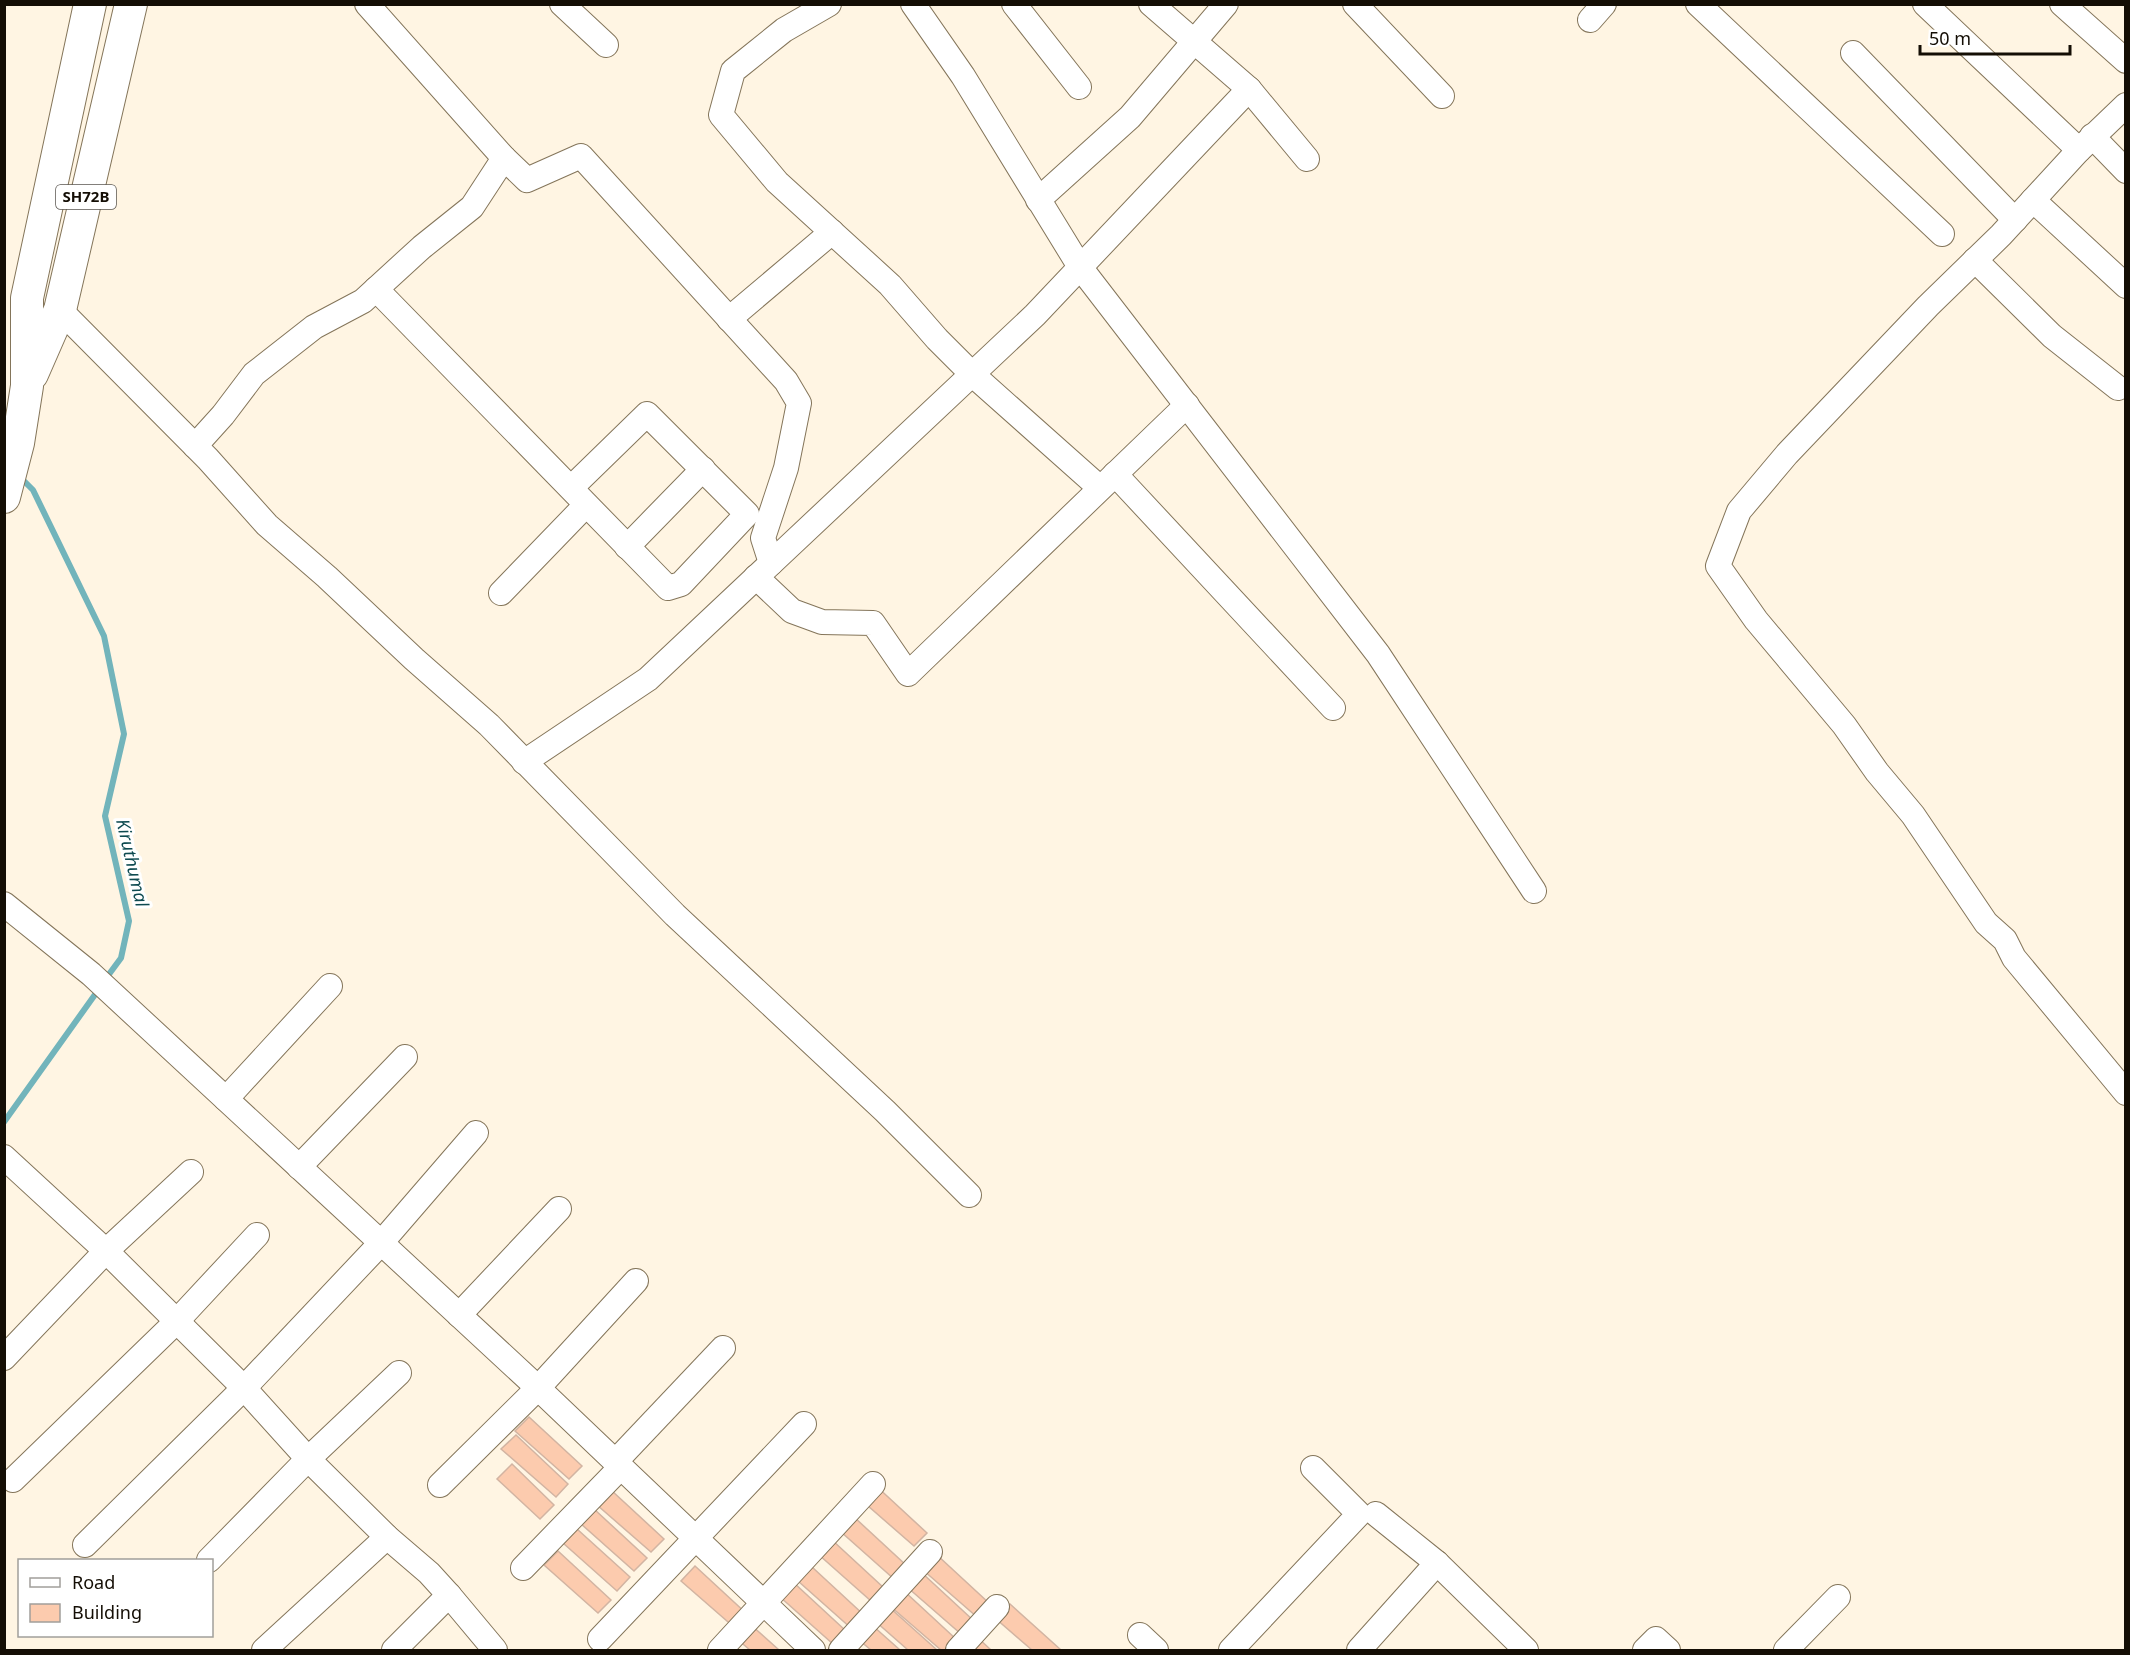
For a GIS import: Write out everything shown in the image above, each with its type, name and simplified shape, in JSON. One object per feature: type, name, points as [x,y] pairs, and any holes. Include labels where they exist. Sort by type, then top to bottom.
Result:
[{"type":"main road","name":"SH72B","points":[[4,497],[18,443],[27,386],[27,298],[90,4]]},
{"type":"main road","name":"SH72B","points":[[27,386],[60,310],[131,4]]},
{"type":"street","points":[[367,4],[504,158],[527,180],[581,156],[786,381],[799,402],[786,468],[763,538],[764,570],[792,611],[822,622],[873,623],[908,674],[1187,405]]},
{"type":"street","points":[[562,4],[606,45]]},
{"type":"street","points":[[829,4],[784,30],[734,71],[721,115],[777,182],[890,285],[973,375],[1108,481],[1334,708]]},
{"type":"street","points":[[1014,4],[1079,87]]},
{"type":"street","points":[[1151,4],[1249,89],[1306,159]]},
{"type":"street","points":[[1038,200],[1130,117],[1226,4]]},
{"type":"street","points":[[1355,4],[1442,96]]},
{"type":"street","points":[[1698,4],[1942,234]]},
{"type":"street","points":[[1924,4],[2086,143],[2126,171]]},
{"type":"street","points":[[2062,4],[2126,61]]},
{"type":"street","points":[[917,6],[963,76],[1080,267],[1378,654],[1534,891]]},
{"type":"street","points":[[1853,53],[2015,220]]},
{"type":"street","points":[[524,762],[648,679],[1035,315],[1249,89]]},
{"type":"street","points":[[2126,105],[2086,143],[2015,220],[1928,306],[1787,454],[1739,511],[1718,566],[1756,620],[1844,724],[1877,772],[1913,815],[1986,923],[2005,940],[2014,958],[2126,1093]]},
{"type":"street","points":[[195,446],[223,415],[254,374],[314,327],[363,301],[422,247],[472,207],[504,158]]},
{"type":"street","points":[[2033,200],[2126,286]]},
{"type":"street","points":[[729,319],[832,232]]},
{"type":"street","points":[[1976,260],[2052,336],[2118,388]]},
{"type":"street","points":[[376,289],[579,496],[627,547],[668,588],[681,584],[747,514],[646,414],[579,496],[501,592]]},
{"type":"street","points":[[60,310],[195,446],[267,525],[327,577],[414,660],[489,725],[675,915],[885,1111],[969,1195]]},
{"type":"street","points":[[627,547],[703,470]]},
{"type":"street","points":[[4,904],[120,1000],[618,1464],[813,1650]]},
{"type":"street","points":[[226,1099],[330,986]]},
{"type":"street","points":[[299,1167],[405,1057]]},
{"type":"street","points":[[85,1545],[244,1388],[381,1243],[476,1133]]},
{"type":"street","points":[[7,1159],[106,1251],[244,1388],[309,1460],[387,1538],[429,1573],[495,1650]]},
{"type":"street","points":[[4,1358],[106,1251],[191,1172]]},
{"type":"street","points":[[459,1315],[559,1209]]},
{"type":"street","points":[[13,1480],[176,1322],[257,1235]]},
{"type":"street","points":[[440,1485],[537,1389],[636,1281]]},
{"type":"street","points":[[523,1568],[723,1348]]},
{"type":"street","points":[[210,1559],[399,1373]]},
{"type":"street","points":[[600,1639],[804,1424]]},
{"type":"street","points":[[1231,1650],[1359,1514],[1313,1468]]},
{"type":"street","points":[[720,1650],[873,1484]]},
{"type":"street","points":[[1376,1514],[1437,1563],[1513,1646]]},
{"type":"street","points":[[264,1650],[387,1538]]},
{"type":"street","points":[[841,1650],[930,1552]]},
{"type":"street","points":[[1359,1650],[1437,1563]]},
{"type":"street","points":[[394,1650],[449,1595]]},
{"type":"street","points":[[1786,1650],[1838,1597]]},
{"type":"street","points":[[958,1650],[997,1607]]},
{"type":"street","points":[[1645,1650],[1656,1639],[1668,1650]]},
{"type":"building","points":[[529,1417],[582,1466],[569,1479],[515,1431]]},
{"type":"building","points":[[516,1435],[568,1484],[556,1497],[501,1449]]},
{"type":"building","points":[[512,1464],[554,1505],[540,1519],[497,1479]]},
{"type":"building","points":[[874,1484],[927,1533],[914,1546],[860,1499]]},
{"type":"building","points":[[611,1490],[664,1539],[651,1552],[597,1505]]},
{"type":"building","points":[[594,1509],[647,1558],[634,1571],[580,1523]]},
{"type":"building","points":[[854,1517],[907,1566],[894,1579],[840,1531]]},
{"type":"building","points":[[577,1529],[630,1577],[617,1591],[563,1543]]},
{"type":"building","points":[[832,1540],[884,1588],[871,1601],[818,1554]]},
{"type":"building","points":[[558,1551],[611,1600],[598,1613],[544,1565]]},
{"type":"building","points":[[937,1555],[990,1604],[977,1617],[923,1570]]},
{"type":"building","points":[[695,1566],[748,1615],[735,1628],[681,1581]]},
{"type":"building","points":[[812,1567],[865,1616],[852,1629],[798,1581]]},
{"type":"building","points":[[921,1572],[974,1621],[961,1634],[907,1587]]},
{"type":"building","points":[[793,1582],[846,1631],[833,1644],[779,1596]]},
{"type":"building","points":[[904,1591],[957,1640],[947,1650],[941,1650],[890,1606]]},
{"type":"building","points":[[1010,1604],[1061,1650],[1032,1650],[995,1618]]},
{"type":"building","points":[[889,1607],[937,1650],[908,1650],[875,1621]]},
{"type":"building","points":[[751,1625],[779,1650],[750,1650],[737,1639]]},
{"type":"building","points":[[873,1626],[900,1650],[871,1650],[859,1640]]},
{"type":"building","points":[[977,1637],[991,1650],[964,1650]]},
{"type":"waterway","name":"Kiruthumal","points":[[20,477],[33,490],[104,636],[124,734],[105,816],[129,921],[121,958],[104,981]]},
{"type":"waterway","name":"Kiruthumal","points":[[4,1122],[99,989]]}]
